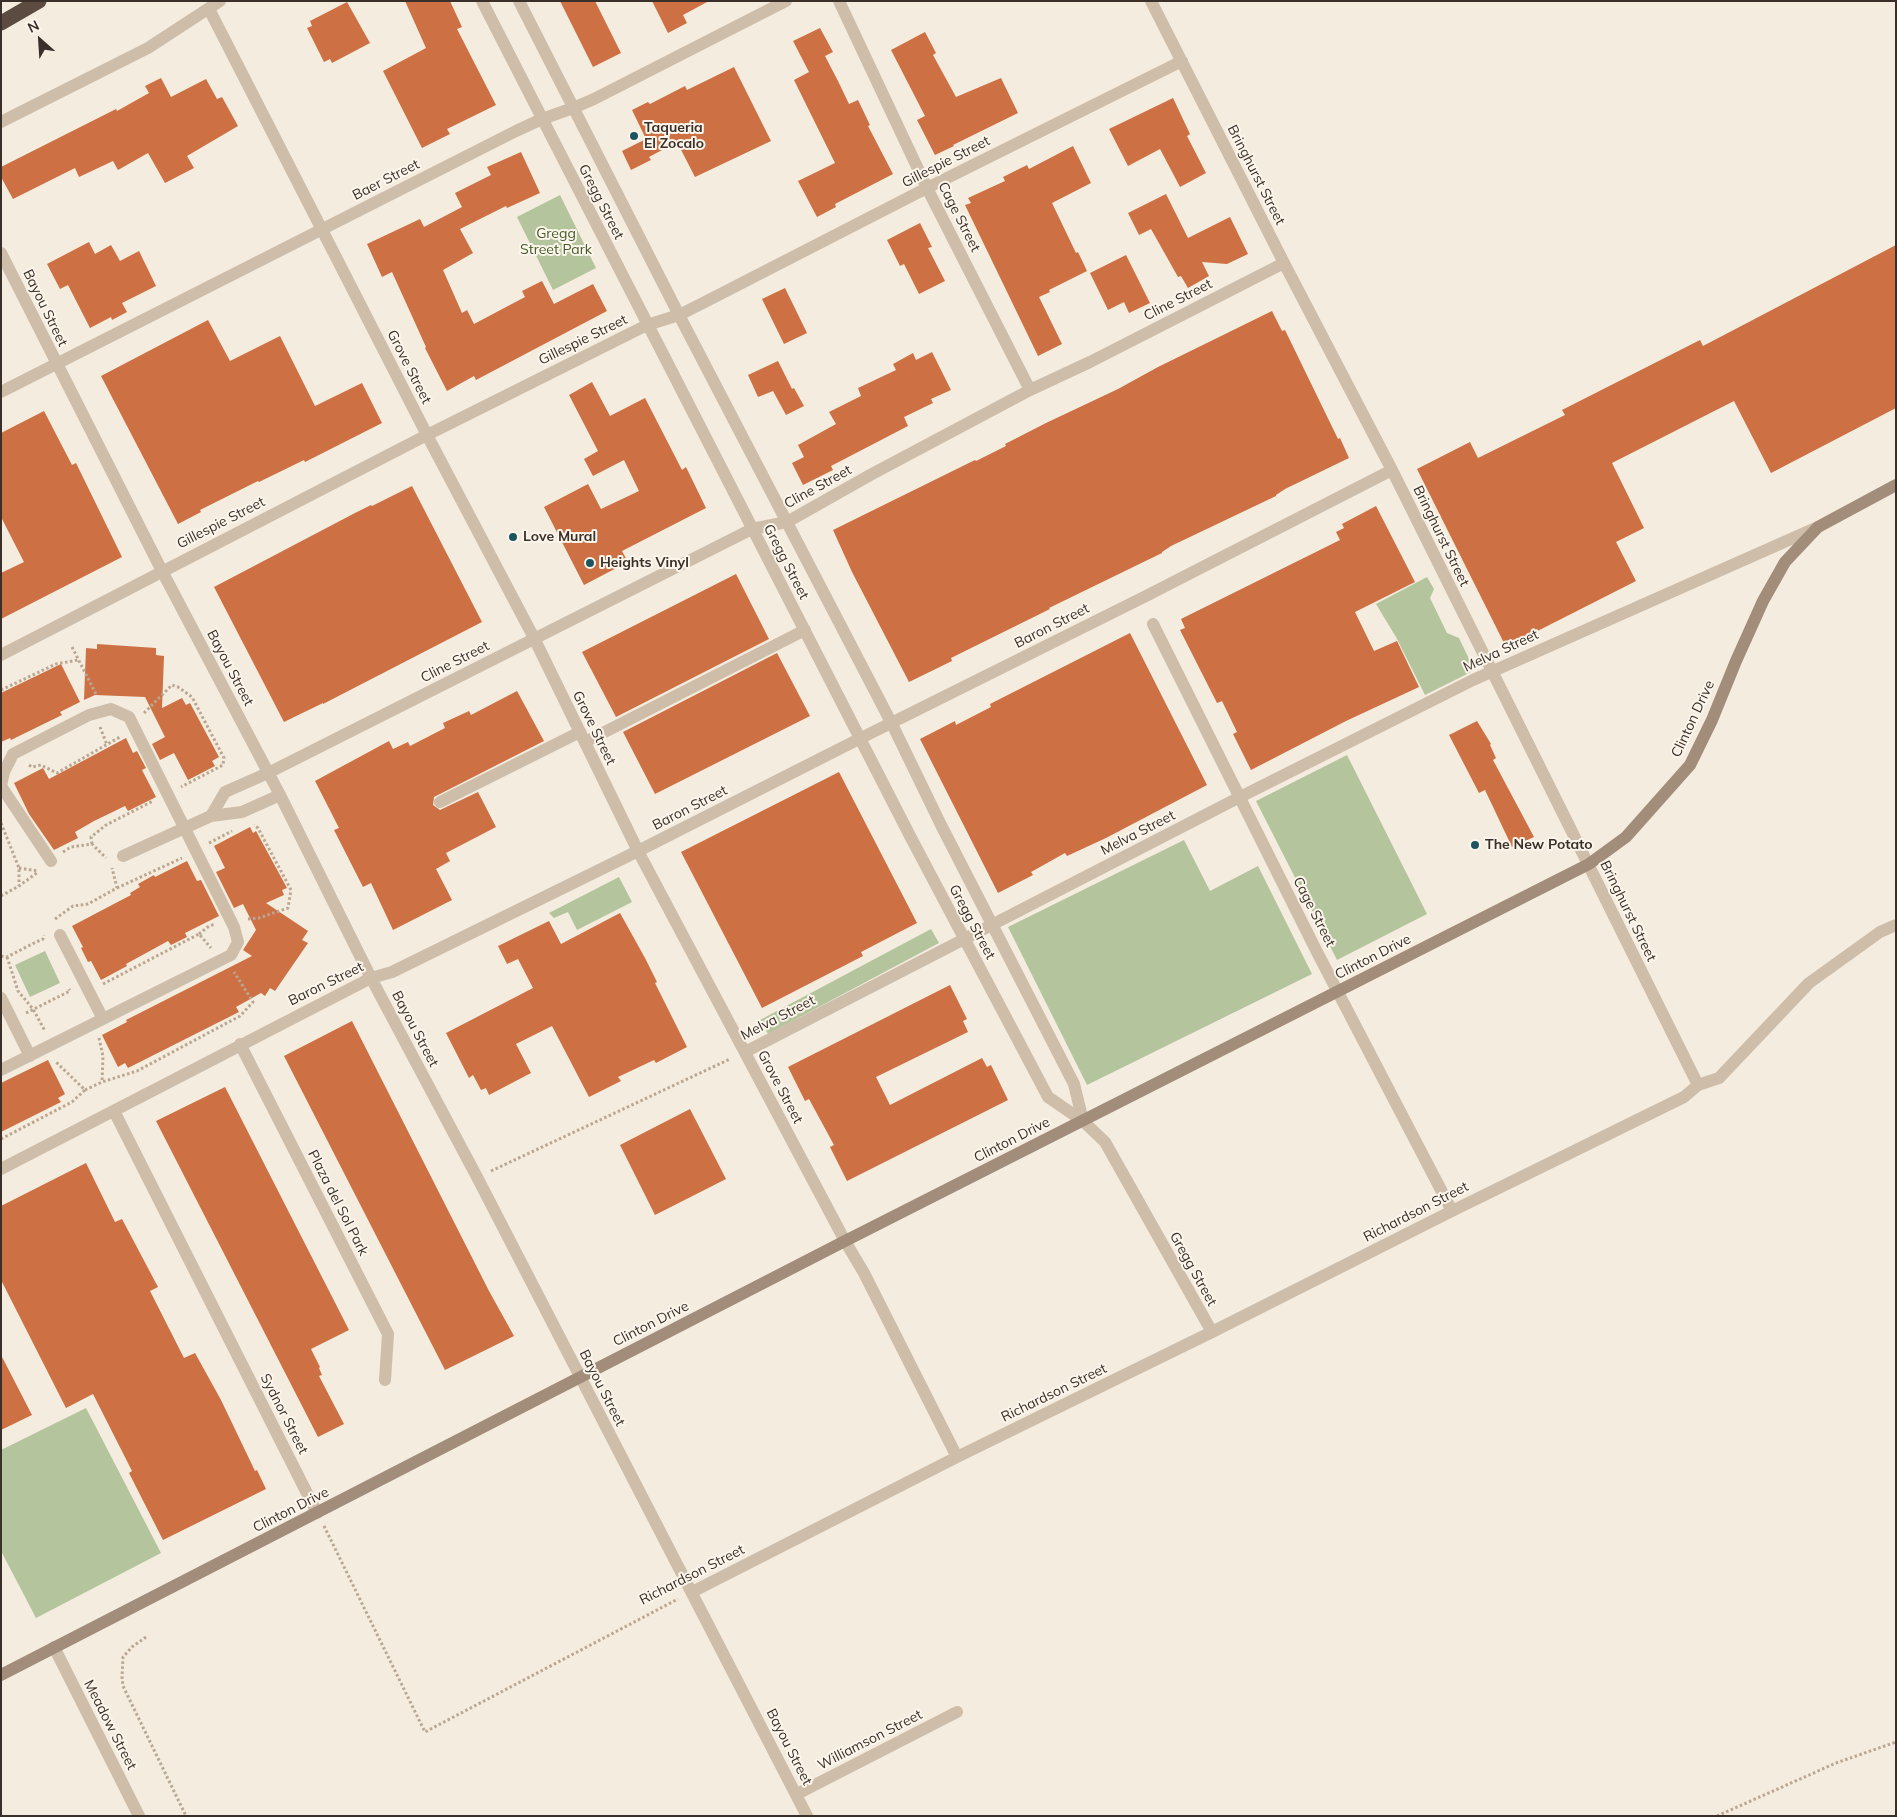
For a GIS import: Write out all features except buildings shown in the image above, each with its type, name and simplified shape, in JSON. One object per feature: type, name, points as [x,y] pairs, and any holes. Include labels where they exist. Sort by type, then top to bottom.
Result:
[{"type":"highway","points":[[1,23],[39,1]]},
{"type":"main road","name":"Clinton Drive","points":[[1,1675],[580,1377],[1589,864],[1626,837],[1690,765],[1712,720],[1763,601],[1785,562],[1818,527],[1896,485]]},
{"type":"street","name":"Gregg Street","points":[[482,1],[909,834],[1048,1097],[1083,1121],[1105,1142],[1212,1332]]},
{"type":"street","name":"Gregg Street","points":[[519,1],[892,724],[937,817],[1074,1084],[1083,1121]]},
{"type":"street","name":"Baer Street","points":[[1,392],[542,119],[573,108],[786,1]]},
{"type":"street","name":"Cage Street","points":[[839,1],[927,188],[1030,390]]},
{"type":"street","name":"Bringhurst Street","points":[[1152,1],[1284,263],[1392,470],[1698,1086]]},
{"type":"street","points":[[1,122],[148,48],[215,5]]},
{"type":"street","name":"Grove Street","points":[[215,5],[322,229],[427,435],[534,638],[638,851],[845,1242],[864,1274],[957,1457]]},
{"type":"street","name":"Gillespie Street","points":[[1,656],[427,435],[647,325],[679,314],[927,188],[1182,62]]},
{"type":"street","name":"Bayou Street","points":[[1,253],[162,571],[280,795],[371,978],[477,1177],[807,1816]]},
{"type":"street","name":"Cline Street","points":[[211,816],[225,792],[268,773],[752,529],[787,522],[872,474],[1030,390],[1090,362],[1284,263]]},
{"type":"street","name":"Baron Street","points":[[1,1169],[371,978],[392,972],[638,851],[1146,596],[1392,470]]},
{"type":"street","name":"Melva Street","points":[[744,1052],[1240,797],[1491,671],[1818,527]]},
{"type":"street","name":"Cage Street","points":[[1153,624],[1338,991],[1452,1211]]},
{"type":"street","points":[[440,802],[582,737],[804,630]]},
{"type":"street","points":[[1,1070],[231,955],[238,942],[234,927],[129,717],[111,710],[89,715],[12,754],[4,772],[1,786],[51,861]]},
{"type":"street","points":[[123,856],[211,816],[242,812],[280,795]]},
{"type":"street","name":"Richardson Street","points":[[692,1592],[957,1457],[1684,1097],[1698,1086],[1719,1078],[1809,983],[1880,932],[1896,925]]},
{"type":"street","points":[[60,935],[103,1019]]},
{"type":"street","points":[[1,998],[30,1056]]},
{"type":"street","name":"Plaza del Sol Park","points":[[240,1044],[388,1334],[385,1380]]},
{"type":"street","name":"Sydnor Street","points":[[114,1111],[317,1513]]},
{"type":"street","name":"Meadow Street","points":[[54,1647],[140,1816]]},
{"type":"street","name":"Williamson Street","points":[[796,1794],[957,1712]]},
{"type":"path","points":[[1,690],[56,664],[78,660]]},
{"type":"path","points":[[1,823],[19,868],[19,886]]},
{"type":"path","points":[[1,896],[19,886],[71,847],[92,844],[110,862],[117,888],[88,904],[73,906],[48,923]]},
{"type":"path","points":[[19,868],[39,871]]},
{"type":"path","points":[[1,956],[7,957],[43,938],[45,931]]},
{"type":"path","points":[[43,938],[49,946]]},
{"type":"path","points":[[1,1139],[72,1102],[85,1090],[58,1065],[49,1046],[44,1028],[33,1009],[18,991],[7,957]]},
{"type":"path","points":[[33,1009],[70,991],[68,984]]},
{"type":"path","name":"Melva Street","points":[[477,1177],[744,1052]]},
{"type":"path","name":"Richardson Street","points":[[317,1513],[424,1732],[692,1592]]},
{"type":"path","points":[[146,1638],[132,1647],[123,1657],[122,1677],[124,1686],[186,1816]]},
{"type":"path","points":[[1717,1816],[1836,1763],[1896,1742]]},
{"type":"green space","name":"Gregg Street Park","points":[[560,195],[596,268],[553,290],[517,217]]},
{"type":"green space","points":[[1427,577],[1434,589],[1430,598],[1447,633],[1459,638],[1472,665],[1471,672],[1425,695],[1396,637],[1376,604]]},
{"type":"green space","points":[[1347,755],[1427,914],[1337,960],[1256,801]]},
{"type":"green space","points":[[1184,840],[1210,891],[1258,866],[1312,974],[1087,1085],[1008,927]]},
{"type":"green space","points":[[619,877],[632,902],[577,930],[568,912],[554,918],[549,913]]},
{"type":"green space","points":[[931,929],[939,943],[768,1034],[760,1020]]},
{"type":"green space","points":[[45,951],[60,983],[30,997],[15,965]]},
{"type":"green space","points":[[86,1408],[161,1553],[36,1618],[1,1551],[1,1450]]},
{"type":"place","name":"Taqueria El Zocalo","points":[[634,136]]},
{"type":"place","name":"Love Mural","points":[[513,537]]},
{"type":"place","name":"Heights Vinyl","points":[[590,563]]},
{"type":"place","name":"The New Potato","points":[[1475,845]]}]
